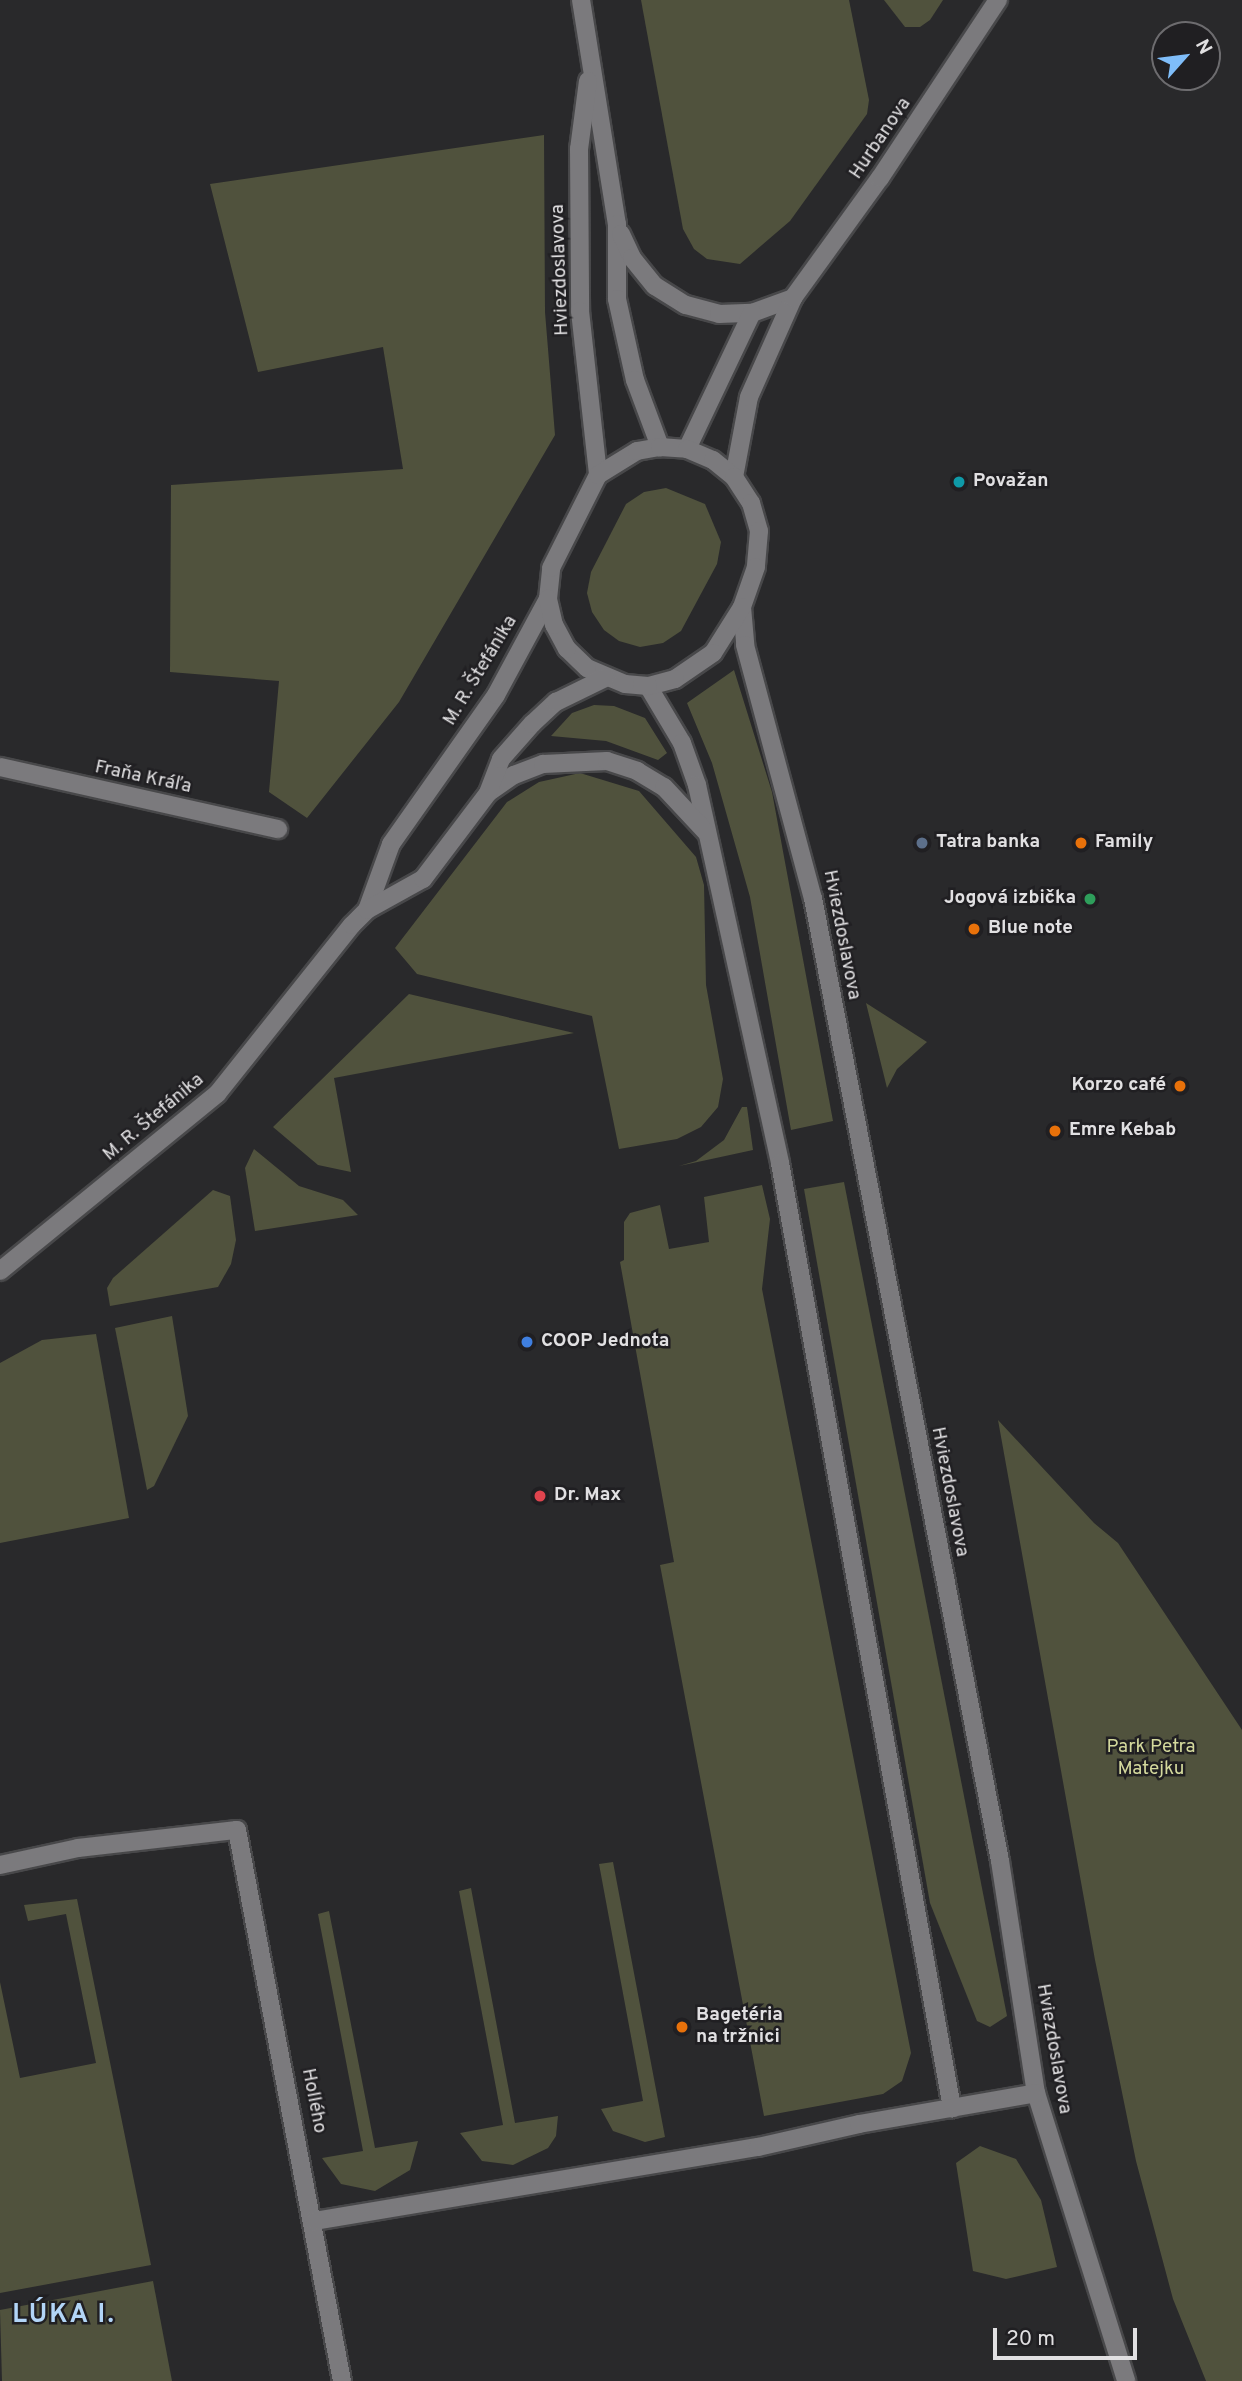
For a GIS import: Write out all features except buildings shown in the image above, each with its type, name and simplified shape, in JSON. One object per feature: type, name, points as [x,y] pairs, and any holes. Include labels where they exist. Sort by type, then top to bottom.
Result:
[{"type":"street","name":"Hviezdoslavova","points":[[581,0],[617,225],[617,299],[635,380],[660,447]]},
{"type":"street","name":"Hurbanova","points":[[734,477],[749,397],[793,298],[880,178],[998,0]]},
{"type":"street","name":"Hviezdoslavova","points":[[591,64],[579,149],[580,311],[598,475]]},
{"type":"street","points":[[617,225],[632,258],[655,286],[686,306],[719,314],[752,313],[793,298]]},
{"type":"street","points":[[687,450],[752,313]]},
{"type":"street","points":[[660,447],[687,450],[713,460],[734,477],[751,503],[759,531],[756,566],[742,607],[712,653],[694,670],[648,686],[605,678],[566,649],[554,625],[548,599],[551,568],[598,475],[619,459],[660,447]]},
{"type":"street","name":"M. R. Štefánika","points":[[0,1271],[218,1094],[367,910],[391,844],[496,695],[548,599]]},
{"type":"street","name":"Hviezdoslavova","points":[[742,607],[745,645],[813,898],[1000,1861],[1036,2093],[1126,2381]]},
{"type":"street","name":"M. R. Štefánika","points":[[367,910],[423,879],[488,793],[501,759],[532,724],[556,702],[605,678]]},
{"type":"street","points":[[648,686],[682,743],[711,839],[780,1163],[952,2108]]},
{"type":"street","name":"M. R. Štefánika","points":[[488,793],[514,775],[543,764],[607,761],[637,771],[664,787],[711,839]]},
{"type":"street","name":"Fraňa Kráľa","points":[[0,767],[278,829]]},
{"type":"street","name":"Hollého","points":[[0,1865],[78,1848],[237,1830],[315,2221],[342,2381]]},
{"type":"street","points":[[315,2221],[758,2147],[1036,2093]]},
{"type":"green space","points":[[641,0],[849,0],[869,100],[867,114],[790,221],[740,264],[707,259],[694,249],[683,229]]},
{"type":"green space","points":[[884,0],[943,0],[930,20],[920,27],[905,27]]},
{"type":"green space","points":[[544,135],[545,312],[555,435],[399,702],[307,818],[269,792],[279,681],[170,672],[171,485],[403,469],[383,347],[258,372],[210,184]]},
{"type":"green space","points":[[666,488],[705,504],[721,542],[717,564],[681,631],[663,643],[640,647],[619,641],[604,630],[592,612],[587,593],[591,572],[626,504],[644,492]]},
{"type":"green space","points":[[734,670],[772,792],[833,1121],[791,1130],[750,897],[712,763],[687,703]]},
{"type":"green space","points":[[594,705],[614,706],[645,718],[667,753],[658,760],[606,741],[551,736],[572,713]]},
{"type":"green space","points":[[580,773],[639,791],[696,857],[704,885],[706,985],[723,1079],[718,1107],[701,1127],[677,1139],[619,1149],[592,1016],[417,974],[395,948],[507,802],[539,782]]},
{"type":"green space","points":[[409,994],[574,1033],[334,1078],[351,1172],[318,1165],[273,1127]]},
{"type":"green space","points":[[866,1003],[927,1042],[897,1069],[887,1088]]},
{"type":"green space","points":[[742,1107],[747,1107],[753,1150],[679,1166],[696,1161],[724,1140]]},
{"type":"green space","points":[[254,1149],[299,1186],[343,1200],[358,1215],[255,1231],[245,1168]]},
{"type":"green space","points":[[844,1182],[1007,2016],[990,2027],[977,2021],[930,1903],[804,1189]]},
{"type":"green space","points":[[762,1185],[770,1219],[762,1289],[911,2053],[902,2081],[883,2094],[764,2116],[660,1565],[674,1562],[620,1262],[624,1260],[624,1222],[630,1213],[660,1205],[669,1249],[709,1242],[704,1197]]},
{"type":"green space","points":[[213,1190],[230,1196],[236,1240],[231,1264],[218,1287],[110,1306],[107,1288],[113,1278]]},
{"type":"green space","points":[[172,1316],[188,1416],[154,1486],[147,1490],[115,1328]]},
{"type":"green space","points":[[96,1334],[129,1518],[0,1543],[0,1363],[42,1340]]},
{"type":"green space","name":"Park Petra Matejku","points":[[998,1420],[1094,1523],[1118,1543],[1242,1730],[1242,2381],[1206,2381],[1173,2299],[1136,2161],[1095,1960]]},
{"type":"green space","points":[[613,1862],[665,2137],[645,2142],[613,2131],[601,2109],[643,2101],[599,1864]]},
{"type":"green space","points":[[471,1888],[515,2123],[558,2116],[556,2136],[548,2148],[513,2165],[482,2161],[460,2133],[503,2125],[459,1891]]},
{"type":"green space","points":[[77,1899],[151,2265],[0,2293],[0,1982],[20,2078],[96,2063],[66,1914],[28,1921],[24,1905]]},
{"type":"green space","points":[[329,1911],[375,2148],[418,2141],[410,2170],[375,2191],[341,2184],[322,2158],[363,2151],[318,1914]]},
{"type":"green space","points":[[980,2146],[1016,2159],[1041,2200],[1057,2267],[1006,2279],[973,2271],[956,2163]]},
{"type":"green space","points":[[153,2281],[172,2381],[2,2381],[0,2310]]},
{"type":"place","name":"Považan","points":[[959,482]]},
{"type":"place","name":"Tatra banka","points":[[922,843]]},
{"type":"place","name":"Family","points":[[1081,843]]},
{"type":"place","name":"Jogová izbička","points":[[1090,899]]},
{"type":"place","name":"Blue note","points":[[974,929]]},
{"type":"place","name":"Korzo café","points":[[1180,1086]]},
{"type":"place","name":"Emre Kebab","points":[[1055,1131]]},
{"type":"place","name":"COOP Jednota","points":[[527,1342]]},
{"type":"place","name":"Dr. Max","points":[[540,1496]]},
{"type":"place","name":"Bagetéria na tržnici","points":[[682,2027]]},
{"type":"district","name":"LÚKA I.","points":[[64,2316]]}]
